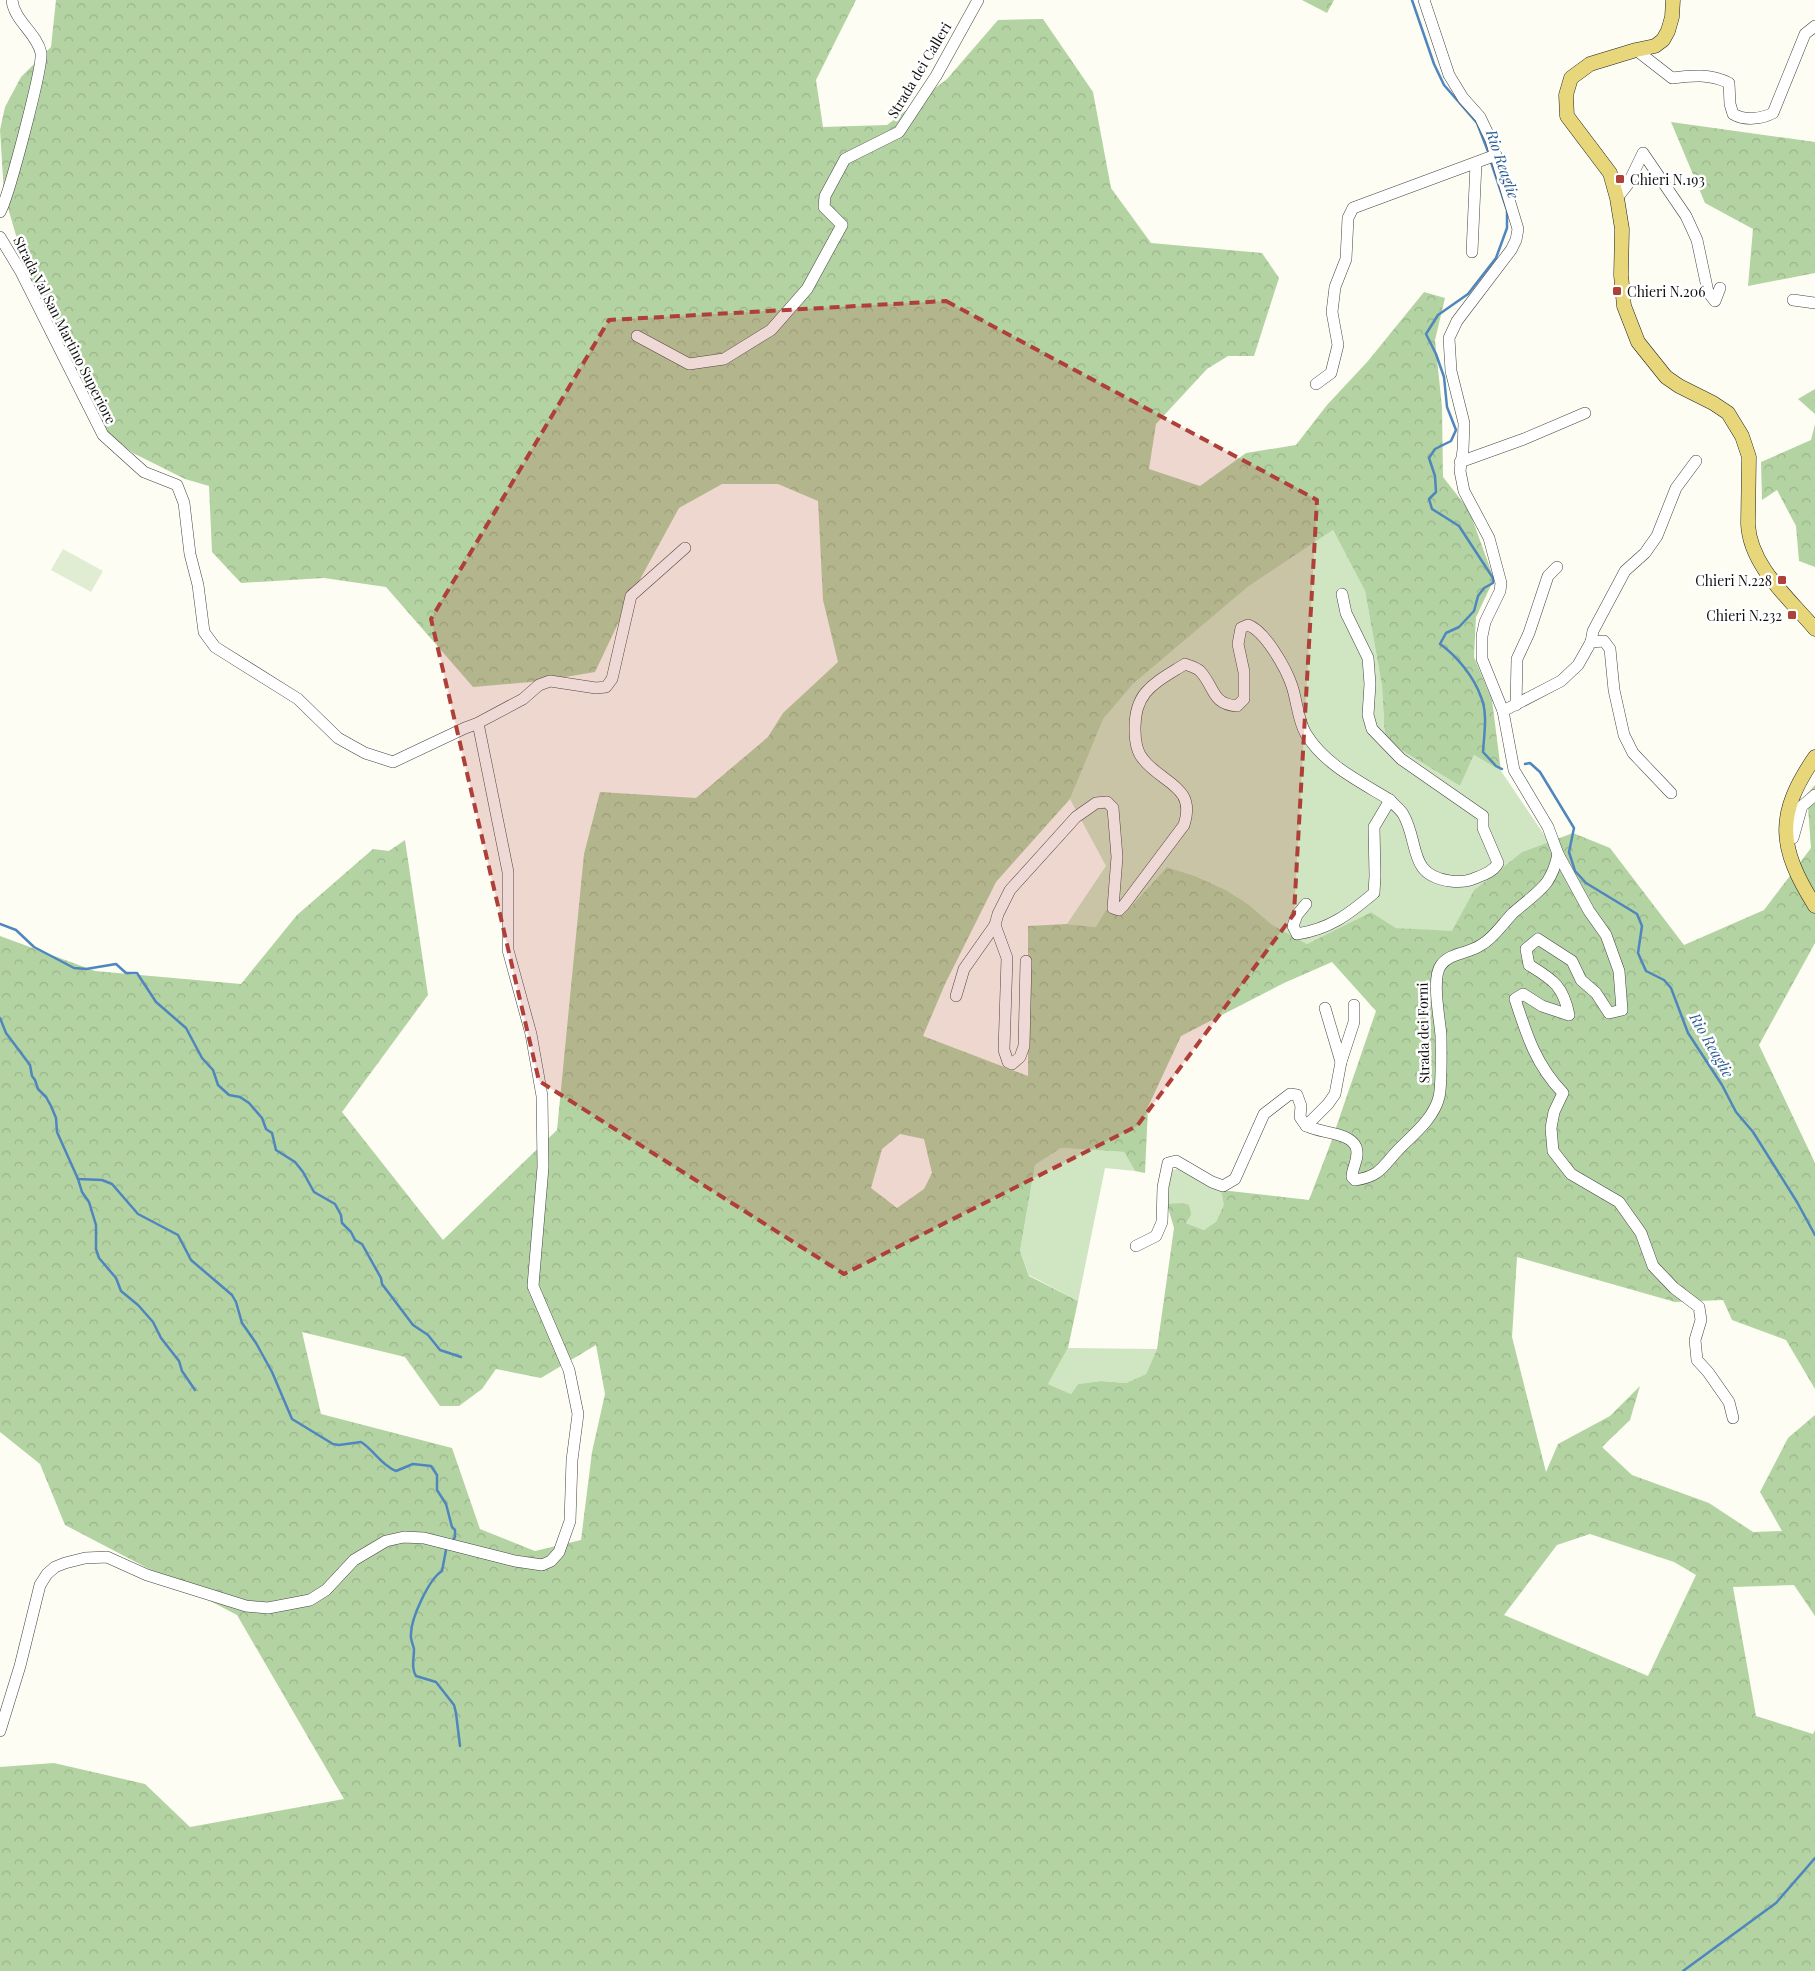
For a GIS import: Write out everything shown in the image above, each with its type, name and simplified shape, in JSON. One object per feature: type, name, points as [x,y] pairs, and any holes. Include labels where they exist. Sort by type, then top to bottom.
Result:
[{"type":"main road","points":[[1673,0],[1672,17],[1668,31],[1662,40],[1654,46],[1590,64],[1570,78],[1566,96],[1567,116],[1610,173],[1617,198],[1622,229],[1621,276],[1624,306],[1638,342],[1666,377],[1679,386],[1713,403],[1728,413],[1735,423],[1749,457],[1748,534],[1755,554],[1815,629]]},
{"type":"main road","points":[[1815,758],[1802,777],[1788,806],[1786,841],[1793,864],[1815,906]]},
{"type":"street","points":[[0,212],[14,168],[41,55],[38,44],[18,16],[12,0]]},
{"type":"street","name":"Strada dei Calleri","points":[[637,336],[689,364],[724,359],[771,330],[807,290],[842,225],[824,207],[825,196],[845,159],[899,132],[936,76],[978,0]]},
{"type":"street","points":[[1424,0],[1449,75],[1463,98],[1480,117],[1495,155],[1518,229],[1516,240],[1511,250],[1458,321],[1448,338],[1451,371],[1464,423],[1463,450],[1460,462],[1464,491],[1489,538],[1501,583],[1500,591],[1485,622],[1482,636],[1482,659],[1503,711],[1514,770],[1548,826],[1558,854],[1588,910],[1606,935],[1619,971],[1622,1010],[1609,1013],[1596,993],[1582,980],[1572,961],[1538,939],[1526,949],[1528,965],[1555,981],[1566,1000],[1568,1015],[1542,1006],[1523,994],[1515,999],[1533,1052],[1550,1079],[1564,1093],[1554,1112],[1551,1128],[1553,1151],[1571,1174],[1619,1202],[1641,1233],[1653,1266],[1674,1288],[1699,1306],[1701,1320],[1695,1340],[1697,1360],[1729,1402],[1733,1418]]},
{"type":"street","points":[[1636,50],[1672,78],[1702,75],[1720,78],[1729,83],[1730,104],[1733,114],[1738,117],[1764,117],[1773,113],[1805,34],[1815,26]]},
{"type":"street","points":[[1617,198],[1628,184],[1643,153],[1686,216],[1697,240],[1708,292],[1715,301],[1720,288]]},
{"type":"street","points":[[1316,384],[1332,373],[1338,345],[1332,312],[1335,286],[1346,260],[1348,218],[1354,208],[1495,155]]},
{"type":"street","points":[[1472,252],[1479,161]]},
{"type":"street","name":"Strada Val San Martino Superiore","points":[[0,237],[21,272],[103,436],[144,472],[177,485],[184,503],[190,554],[198,585],[204,632],[215,647],[298,699],[338,738],[365,753],[393,762],[476,724]]},
{"type":"street","points":[[1793,300],[1815,303]]},
{"type":"street","points":[[1460,462],[1524,439],[1585,413]]},
{"type":"street","points":[[1503,711],[1562,682],[1578,665],[1591,642],[1593,631],[1625,571],[1645,553],[1657,536],[1676,488],[1696,461]]},
{"type":"street","points":[[0,1730],[20,1666],[40,1585],[47,1574],[55,1567],[74,1559],[107,1557],[147,1575],[246,1606],[260,1608],[310,1600],[326,1590],[354,1560],[386,1542],[404,1537],[424,1538],[532,1565],[542,1565],[559,1552],[570,1520],[572,1460],[578,1414],[569,1370],[533,1286],[543,1167],[542,1096],[531,1034],[508,950],[508,872],[481,734],[476,724],[523,699],[539,685],[550,681],[596,688],[606,687],[612,679],[631,596],[685,548]]},
{"type":"street","points":[[1516,705],[1517,660],[1529,634],[1548,576],[1557,567]]},
{"type":"street","points":[[956,996],[964,970],[995,925],[998,914],[1010,890],[1076,817],[1096,802],[1107,802],[1113,808],[1117,856],[1113,908],[1119,910],[1124,905],[1184,825],[1188,814],[1184,798],[1178,788],[1142,759],[1135,742],[1134,714],[1142,697],[1161,679],[1185,664],[1199,670],[1216,698],[1228,705],[1237,706],[1244,699],[1245,685],[1238,644],[1241,628],[1248,625],[1256,628],[1279,660],[1292,685],[1304,732],[1324,758],[1390,800],[1403,813],[1420,862],[1427,873],[1436,879],[1460,882],[1469,881],[1495,869],[1498,863],[1496,854],[1483,828],[1483,816],[1401,759],[1372,728],[1368,715],[1370,684],[1368,658],[1346,613],[1342,594]]},
{"type":"street","points":[[1591,642],[1604,641],[1610,649],[1614,690],[1624,735],[1633,753],[1671,794]]},
{"type":"street","points":[[1786,841],[1793,838],[1802,806],[1815,794]]},
{"type":"street","points":[[1306,904],[1297,916],[1293,926],[1296,934],[1313,932],[1346,917],[1374,893],[1374,827],[1390,800]]},
{"type":"street","name":"Strada dei Forni","points":[[1306,1126],[1350,1140],[1356,1147],[1357,1162],[1352,1171],[1352,1177],[1355,1180],[1379,1173],[1395,1153],[1427,1122],[1439,1098],[1441,1036],[1436,999],[1437,976],[1440,966],[1451,956],[1481,946],[1490,938],[1512,914],[1546,883],[1554,869],[1558,854]]},
{"type":"street","points":[[995,925],[1007,958],[1004,1050],[1008,1062],[1012,1064],[1020,1057],[1024,1046],[1026,961]]},
{"type":"street","points":[[1136,1246],[1156,1236],[1162,1222],[1163,1187],[1168,1163],[1176,1161],[1212,1182],[1223,1186],[1235,1179],[1264,1114],[1290,1094],[1297,1095],[1301,1106],[1300,1117],[1306,1126],[1328,1104],[1335,1094],[1341,1062],[1354,1022],[1354,1005]]},
{"type":"street","points":[[1324,1008],[1341,1062]]},
{"type":"highlighted area","points":[[946,301],[1317,500],[1294,914],[1137,1126],[844,1274],[539,1081],[431,619],[609,320]]},
{"type":"green space","points":[[56,0],[856,0],[816,80],[823,127],[887,125],[947,79],[998,20],[1043,19],[1093,92],[1111,188],[1151,243],[1262,253],[1279,278],[1254,356],[1228,356],[1207,369],[1156,424],[1149,469],[1200,486],[1246,453],[1296,445],[1327,405],[1368,361],[1424,292],[1445,298],[1435,340],[1442,407],[1443,477],[1469,510],[1494,579],[1476,617],[1474,657],[1492,700],[1501,771],[1474,755],[1460,786],[1385,740],[1382,686],[1365,591],[1333,530],[1249,586],[1133,684],[1103,719],[1070,799],[996,882],[945,984],[923,1036],[1028,1076],[1028,926],[1067,924],[1096,927],[1106,910],[1123,915],[1167,867],[1195,876],[1226,890],[1248,904],[1271,924],[1307,944],[1371,912],[1396,928],[1452,931],[1474,890],[1522,852],[1573,833],[1610,848],[1684,945],[1764,910],[1811,848],[1807,794],[1815,785],[1815,943],[1759,1045],[1815,1163],[1815,1389],[1786,1340],[1732,1320],[1723,1300],[1675,1302],[1517,1257],[1512,1337],[1546,1472],[1558,1444],[1610,1416],[1640,1386],[1630,1420],[1602,1447],[1632,1475],[1709,1503],[1753,1532],[1782,1531],[1760,1492],[1788,1438],[1815,1415],[1815,1616],[1794,1585],[1733,1587],[1756,1716],[1813,1734],[1815,1730],[1815,1971],[0,1971],[0,1767],[54,1763],[145,1784],[190,1827],[344,1799],[237,1615],[65,1525],[40,1464],[0,1432],[0,936],[95,971],[241,984],[297,915],[373,849],[389,851],[405,840],[428,995],[342,1112],[443,1240],[557,1130],[584,854],[600,792],[696,798],[768,737],[783,713],[838,662],[823,600],[818,501],[778,484],[722,484],[679,508],[632,594],[595,672],[542,681],[473,687],[386,587],[324,578],[241,583],[212,552],[209,486],[185,479],[133,453],[103,429],[84,377],[28,277],[4,194],[0,130],[5,107],[21,77],[51,47]],"holes":[[[1332,962],[1376,1011],[1309,1200],[1221,1190],[1224,1205],[1216,1222],[1204,1230],[1186,1223],[1191,1215],[1189,1205],[1183,1203],[1167,1204],[1174,1228],[1157,1349],[1146,1374],[1126,1383],[1101,1381],[1078,1384],[1071,1394],[1048,1384],[1068,1348],[1078,1301],[1029,1276],[1020,1251],[1035,1165],[1061,1148],[1124,1152],[1135,1171],[1145,1173],[1148,1107],[1181,1036],[1284,983]],[[900,1134],[924,1139],[932,1173],[924,1189],[897,1208],[871,1188],[882,1149]],[[302,1332],[405,1357],[440,1406],[459,1406],[482,1389],[496,1369],[541,1378],[596,1345],[605,1394],[592,1452],[581,1540],[535,1551],[480,1529],[452,1448],[321,1414]],[[1590,1534],[1674,1562],[1696,1575],[1648,1676],[1504,1615],[1557,1545]]]},
{"type":"green space","points":[[1302,0],[1334,0],[1327,13]]},
{"type":"green space","points":[[1671,122],[1815,142],[1815,273],[1748,286],[1753,229],[1705,203]]},
{"type":"green space","points":[[1815,389],[1815,414],[1798,399]]},
{"type":"green space","points":[[1815,424],[1815,567],[1799,561],[1796,526],[1777,490],[1762,500],[1761,462],[1811,440]]},
{"type":"green space","points":[[1333,530],[1365,591],[1382,686],[1385,740],[1460,786],[1474,755],[1501,771],[1549,842],[1522,852],[1474,890],[1452,932],[1396,928],[1371,912],[1307,944],[1271,924],[1248,904],[1226,890],[1195,876],[1167,867],[1123,915],[1096,927],[1067,924],[1106,866],[1070,799],[1102,719],[1133,684],[1249,586]]},
{"type":"green space","points":[[63,549],[103,571],[91,592],[51,570]]},
{"type":"green space","points":[[1061,1148],[1124,1152],[1135,1171],[1105,1168],[1078,1301],[1029,1275],[1020,1251],[1035,1165]]},
{"type":"green space","points":[[1181,1168],[1221,1190],[1225,1205],[1216,1223],[1204,1230],[1186,1223],[1167,1204],[1170,1171]]},
{"type":"green space","points":[[1068,1348],[1157,1349],[1146,1374],[1126,1383],[1101,1381],[1078,1384],[1071,1394],[1048,1384]]},
{"type":"waterway","name":"Rio Reaglie","points":[[1412,0],[1434,64],[1444,85],[1477,123],[1489,154]]},
{"type":"waterway","name":"Rio Reaglie","points":[[1490,159],[1507,210],[1507,228],[1496,258],[1468,294],[1438,315],[1426,334],[1436,354],[1444,377],[1447,407],[1456,430],[1451,441],[1435,449],[1429,458],[1435,476],[1436,492],[1429,499],[1432,509],[1459,526],[1493,578],[1493,583],[1484,588],[1478,596],[1474,611],[1459,627],[1446,633],[1440,644],[1464,668],[1478,689],[1484,710],[1483,752],[1496,766],[1502,769]]},
{"type":"waterway","name":"Rio Reaglie","points":[[1525,764],[1530,763],[1540,772],[1574,828],[1569,852],[1575,871],[1586,883],[1637,914],[1642,926],[1638,953],[1646,971],[1664,980],[1671,988],[1688,1033],[1722,1085],[1736,1112],[1753,1132],[1797,1202],[1815,1235]]},
{"type":"waterway","points":[[0,924],[16,930],[34,947],[74,968],[86,969],[116,964],[126,973],[137,973],[156,1002],[186,1028],[202,1058],[213,1070],[218,1085],[229,1095],[240,1097],[249,1103],[262,1118],[266,1129],[272,1133],[276,1150],[295,1162],[314,1192],[335,1204],[341,1215],[342,1223],[351,1232],[355,1240],[362,1244],[381,1278],[382,1284],[413,1325],[428,1335],[440,1350],[461,1357]]},
{"type":"waterway","points":[[0,1018],[6,1033],[30,1065],[32,1076],[38,1089],[51,1106],[56,1118],[57,1132],[78,1179],[102,1180],[112,1184],[138,1214],[178,1235],[191,1260],[232,1295],[242,1323],[272,1372],[292,1419],[333,1444],[361,1442],[386,1465],[396,1471],[413,1464],[431,1466],[437,1475],[437,1490],[446,1504],[452,1527],[455,1530],[453,1540]]},
{"type":"waterway","points":[[78,1179],[82,1192],[89,1202],[96,1225],[96,1249],[99,1258],[116,1278],[121,1291],[138,1305],[153,1322],[161,1338],[179,1361],[182,1371],[195,1390]]},
{"type":"waterway","points":[[446,1550],[442,1571],[426,1590],[417,1609],[411,1638],[414,1649],[413,1663],[416,1676],[436,1682],[454,1705],[460,1746]]},
{"type":"waterway","points":[[1683,1971],[1776,1903],[1815,1858]]},
{"type":"place","name":"Chieri N.193","points":[[1620,179]]},
{"type":"place","name":"Chieri N.206","points":[[1617,291]]},
{"type":"place","name":"Chieri N.228","points":[[1782,580]]},
{"type":"place","name":"Chieri N.232","points":[[1792,615]]}]
